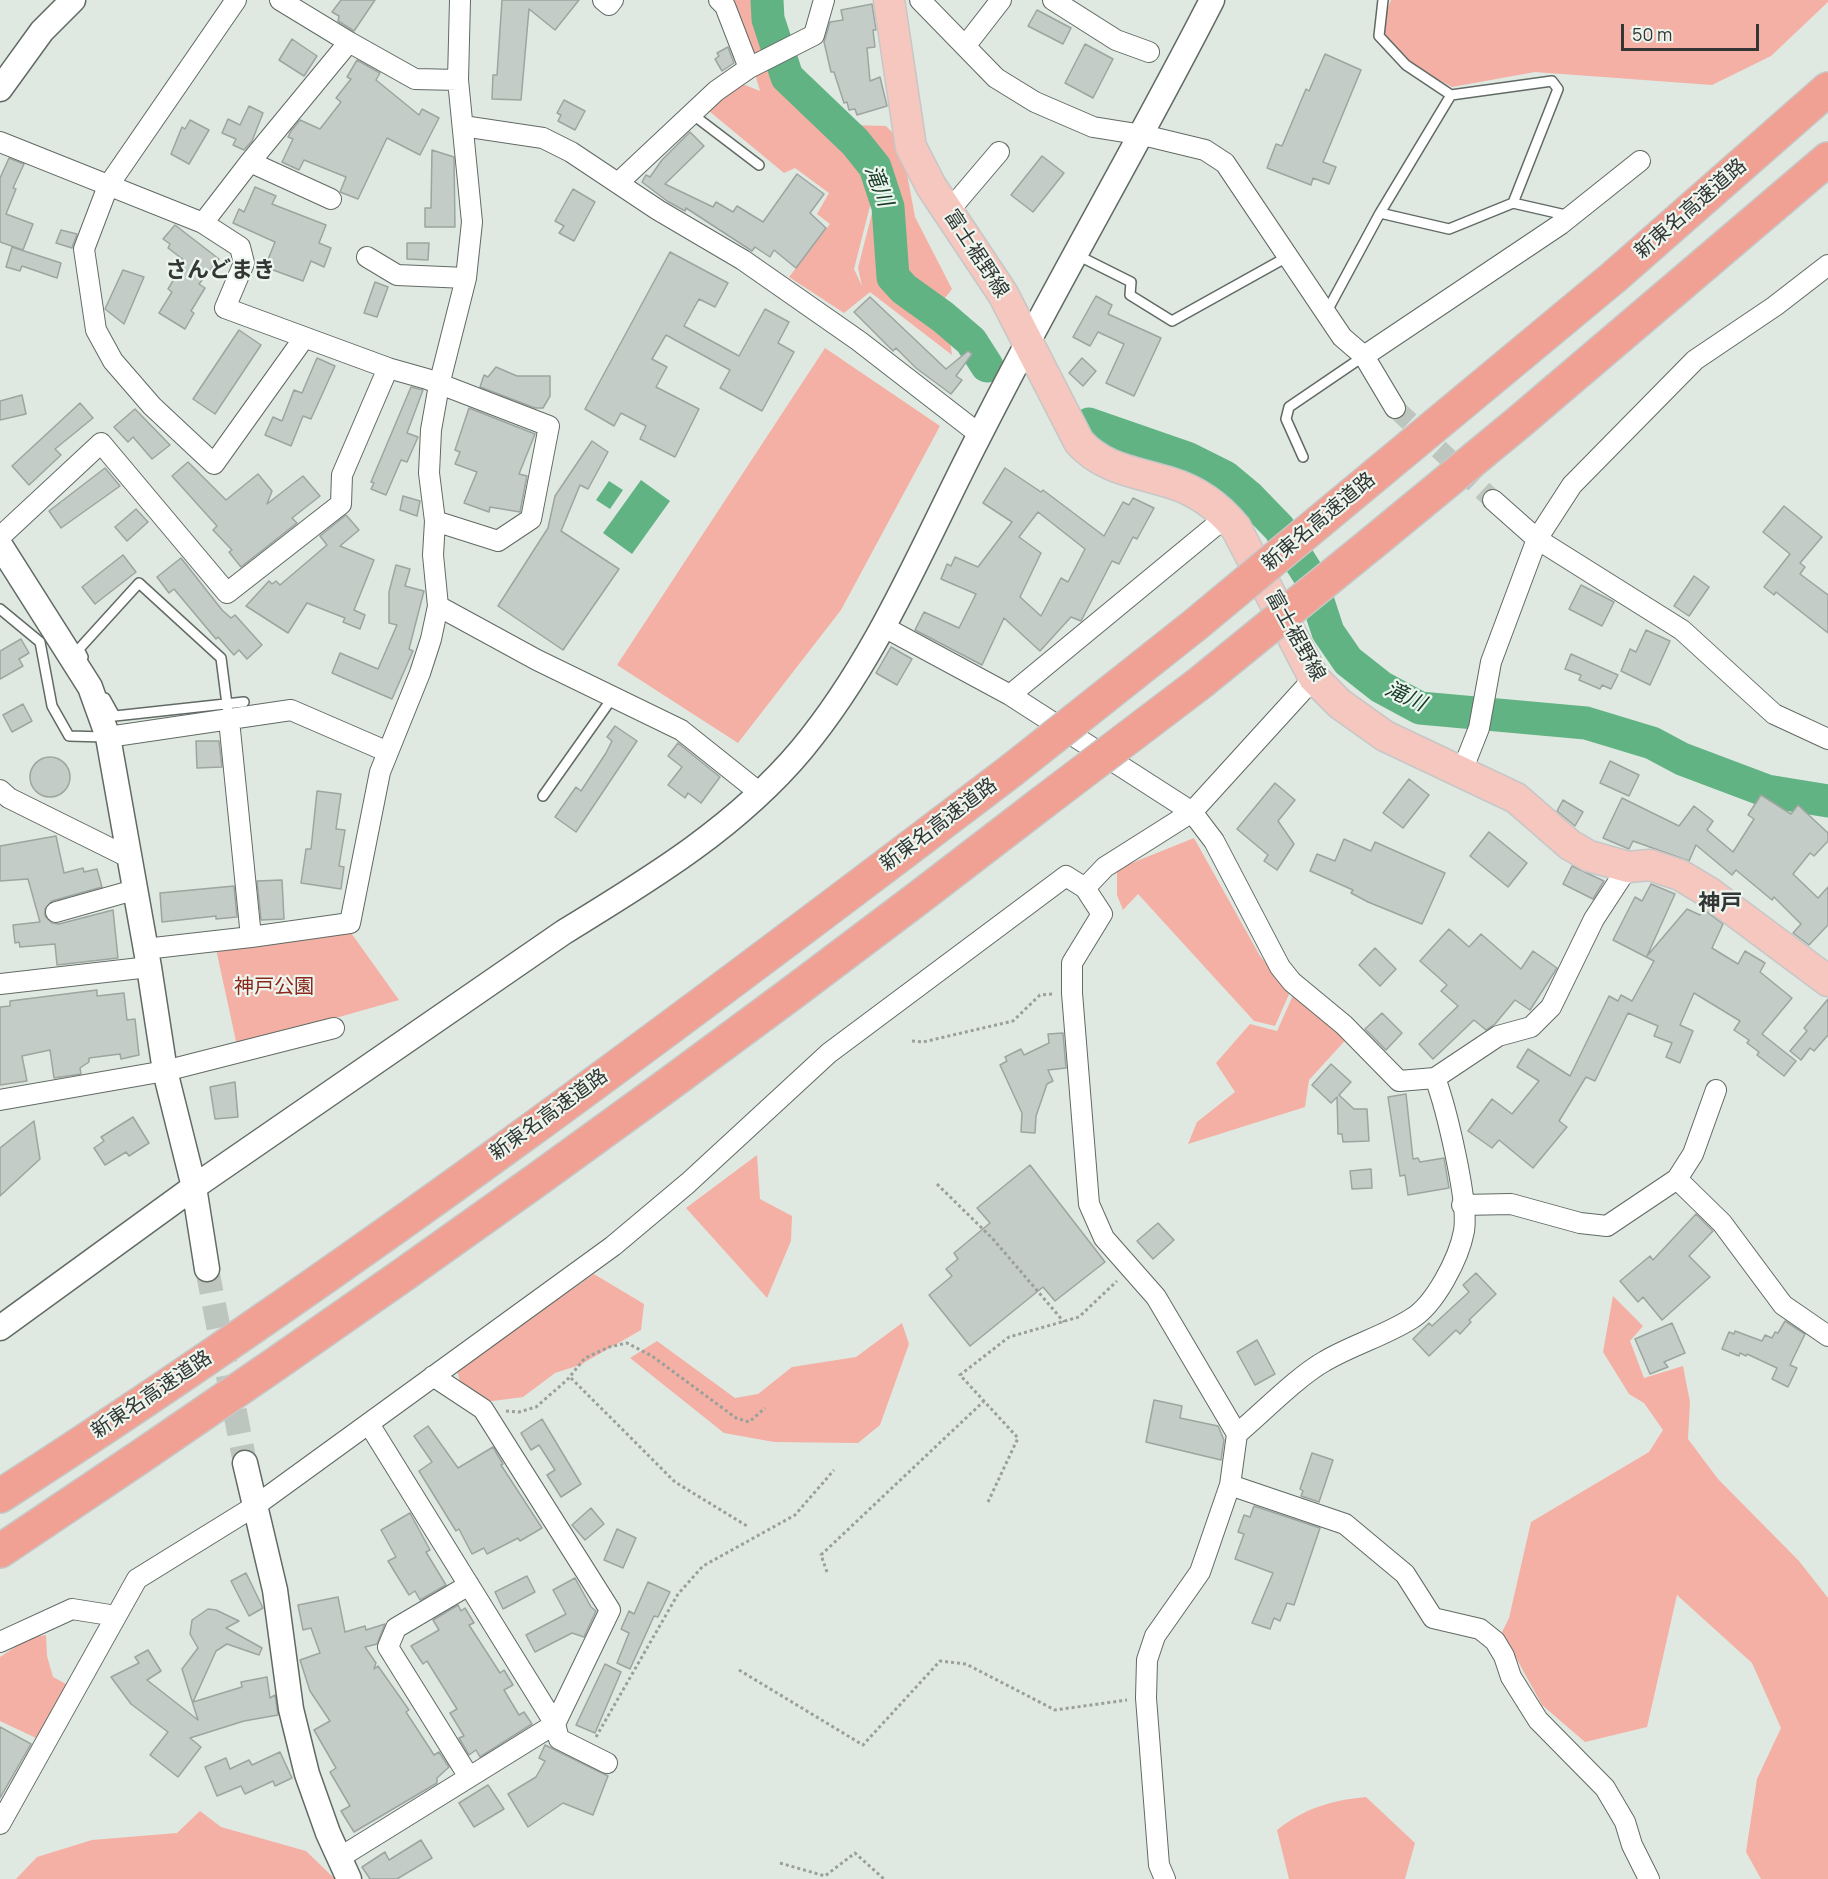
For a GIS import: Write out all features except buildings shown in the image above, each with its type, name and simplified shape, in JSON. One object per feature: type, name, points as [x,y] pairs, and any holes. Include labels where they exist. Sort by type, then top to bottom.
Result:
[{"type":"highway","name":"新東名高速道路","points":[[0,1496],[304,1292],[593,1083],[1012,770],[1195,625],[1614,277],[1828,89]]},
{"type":"highway","points":[[0,1551],[333,1325],[615,1125],[1200,683],[1518,423],[1828,159]]},
{"type":"main road","name":"富士裾野線","points":[[897,2],[911,147],[931,186],[1003,294],[1079,442],[1090,454],[1112,467],[1173,483],[1199,495],[1227,516],[1236,528],[1314,678],[1340,704],[1385,736],[1516,798],[1570,845],[1589,856],[1628,867],[1650,865],[1680,875],[1710,893],[1828,981]]},
{"type":"street","points":[[0,89],[42,31],[73,0]]},
{"type":"street","points":[[236,0],[108,186],[84,249],[96,330],[113,361],[152,406],[214,464],[304,338]]},
{"type":"street","points":[[280,0],[415,79],[458,80]]},
{"type":"street","points":[[0,984],[250,937],[350,922],[380,772],[424,662],[438,606],[433,555],[435,520],[429,472],[431,430],[439,385],[453,337],[466,278],[472,222],[458,80],[460,0]]},
{"type":"street","points":[[603,0],[609,5],[613,0]]},
{"type":"street","points":[[720,0],[725,6],[749,68]]},
{"type":"street","points":[[618,183],[716,91],[749,68],[814,35],[824,0]]},
{"type":"street","points":[[920,0],[996,78],[1035,102],[1093,127],[1143,135],[1205,150],[1225,164],[1342,337],[1364,356],[1395,408]]},
{"type":"street","points":[[966,45],[1001,0]]},
{"type":"street","points":[[1053,0],[1116,40],[1149,52]]},
{"type":"street","points":[[0,1328],[194,1187],[554,939],[681,857],[726,825],[801,750],[843,695],[884,627],[979,434],[1143,135],[1212,0]]},
{"type":"street","points":[[203,223],[349,42]]},
{"type":"street","points":[[463,126],[543,138],[658,210],[744,260],[859,341],[979,434]]},
{"type":"street","points":[[0,142],[203,223],[240,247],[244,263],[225,308],[549,426],[531,519],[498,541],[435,520]]},
{"type":"street","points":[[948,212],[999,152]]},
{"type":"street","points":[[1364,356],[1570,216],[1640,161]]},
{"type":"street","points":[[250,162],[331,199]]},
{"type":"street","points":[[367,257],[397,275],[466,278]]},
{"type":"street","points":[[1462,771],[1479,728],[1491,662],[1537,539],[1572,485],[1695,360],[1828,265]]},
{"type":"street","points":[[1802,285],[1828,285]]},
{"type":"street","points":[[0,537],[101,443],[227,593],[340,504],[342,475],[388,368]]},
{"type":"street","points":[[1493,500],[1537,539],[1682,630],[1774,714],[1828,739]]},
{"type":"street","points":[[1010,695],[1227,516]]},
{"type":"street","points":[[0,545],[90,687],[108,737],[165,1071],[194,1187],[207,1269]]},
{"type":"street","points":[[438,606],[537,660],[681,730],[760,793]]},
{"type":"street","points":[[884,627],[1010,695],[1192,812],[1214,842],[1280,967],[1292,982],[1344,1025],[1399,1081],[1435,1078],[1498,1036],[1531,1027],[1551,1007],[1594,919],[1628,867]]},
{"type":"street","points":[[1085,888],[1105,867],[1192,812],[1314,678]]},
{"type":"street","points":[[108,737],[228,712],[291,710],[388,752]]},
{"type":"street","points":[[228,712],[250,937]]},
{"type":"street","points":[[0,790],[9,798],[128,857]]},
{"type":"street","points":[[0,1824],[137,1579],[255,1506],[613,1246],[688,1183],[830,1053],[1066,876],[1085,888],[1102,914],[1072,963],[1072,993],[1089,1204],[1104,1238],[1156,1297],[1237,1434],[1230,1485],[1200,1572],[1155,1636],[1147,1660],[1146,1698],[1159,1865],[1165,1879]]},
{"type":"street","points":[[56,912],[134,890]]},
{"type":"street","points":[[0,1100],[165,1071],[334,1028]]},
{"type":"street","points":[[1237,1434],[1323,1362],[1413,1319],[1435,1296],[1452,1265],[1464,1230],[1462,1205],[1443,1100],[1435,1078]]},
{"type":"street","points":[[1462,1205],[1511,1204],[1580,1223],[1607,1226],[1677,1179],[1693,1154],[1716,1090]]},
{"type":"street","points":[[1677,1179],[1722,1223],[1783,1305],[1828,1336]]},
{"type":"street","points":[[245,1463],[275,1590],[291,1709],[308,1774],[344,1868],[469,1777],[555,1724],[610,1610],[483,1409],[433,1376]]},
{"type":"street","points":[[369,1424],[555,1724],[559,1739],[607,1762]]},
{"type":"street","points":[[1230,1485],[1345,1524],[1405,1574],[1433,1618],[1480,1629],[1495,1641],[1504,1656],[1511,1677],[1538,1720],[1605,1788],[1625,1822],[1632,1845],[1649,1879]]},
{"type":"street","points":[[469,1585],[396,1628],[388,1647],[469,1777]]},
{"type":"street","points":[[0,1642],[72,1609],[116,1616]]},
{"type":"lane","points":[[1383,0],[1379,36],[1406,65],[1451,95],[1552,81],[1558,89],[1513,203]]},
{"type":"lane","points":[[1326,313],[1380,213],[1451,95]]},
{"type":"lane","points":[[692,114],[759,165]]},
{"type":"lane","points":[[1380,213],[1449,229],[1513,203],[1570,216]]},
{"type":"lane","points":[[1077,255],[1131,282],[1130,295],[1172,321],[1287,257]]},
{"type":"lane","points":[[1304,457],[1286,419],[1289,407],[1364,356]]},
{"type":"lane","points":[[228,712],[221,658],[139,583],[79,649],[115,717],[228,712],[244,702]]},
{"type":"lane","points":[[0,609],[40,642],[52,706],[69,736],[108,737]]},
{"type":"lane","points":[[543,796],[614,697]]},
{"type":"path","points":[[912,1041],[923,1042],[1013,1021],[1040,996],[1072,993]]},
{"type":"path","points":[[937,1185],[993,1239],[1064,1322]]},
{"type":"path","points":[[988,1502],[1018,1438],[960,1375],[1009,1337],[1079,1317],[1131,1267]]},
{"type":"path","points":[[483,1409],[519,1412],[536,1407],[570,1377],[585,1358],[609,1347],[627,1343],[652,1356],[736,1418],[749,1422],[765,1408]]},
{"type":"path","points":[[570,1377],[675,1482],[747,1526]]},
{"type":"path","points":[[826,1572],[821,1555],[984,1401]]},
{"type":"path","points":[[587,1753],[678,1594],[703,1566],[795,1515],[834,1470]]},
{"type":"path","points":[[739,1670],[863,1745],[940,1661],[966,1664],[1055,1710],[1146,1698]]},
{"type":"path","points":[[780,1863],[825,1876],[855,1853],[884,1879]]},
{"type":"green space","points":[[733,0],[779,0],[787,59],[814,81],[854,125],[886,126],[901,141],[915,217],[952,289],[934,312],[950,341],[952,355],[870,292],[844,313],[789,277],[830,224],[817,214],[829,193],[795,168],[784,173],[709,111],[740,83],[760,91]],"holes":[[[870,206],[873,209],[858,268],[862,286],[854,269]]]},
{"type":"green space","points":[[1391,0],[1828,0],[1828,2],[1771,56],[1712,85],[1535,72],[1452,87],[1403,61],[1380,28]]},
{"type":"green space","points":[[825,348],[940,426],[841,610],[738,743],[617,665]]},
{"type":"green space","points":[[1194,838],[1260,956],[1290,992],[1275,1026],[1254,1021],[1138,894],[1123,910],[1117,895],[1117,869]]},
{"type":"green space","name":"神戸公園","points":[[349,930],[399,1000],[237,1046],[216,949]]},
{"type":"green space","points":[[1295,991],[1352,1033],[1309,1080],[1305,1107],[1188,1144],[1197,1122],[1235,1092],[1216,1063],[1250,1024],[1277,1031]]},
{"type":"green space","points":[[757,1155],[760,1199],[792,1216],[791,1241],[767,1298],[686,1208]]},
{"type":"green space","points":[[594,1274],[644,1304],[641,1330],[580,1365],[555,1373],[523,1397],[485,1402],[461,1386],[457,1370]]},
{"type":"green space","points":[[1613,1296],[1643,1326],[1630,1341],[1644,1378],[1683,1366],[1690,1402],[1688,1439],[1718,1479],[1799,1561],[1828,1598],[1828,1879],[1761,1879],[1746,1852],[1757,1779],[1781,1728],[1752,1663],[1677,1595],[1647,1727],[1585,1742],[1542,1705],[1502,1632],[1509,1618],[1531,1522],[1649,1452],[1663,1430],[1644,1403],[1629,1394],[1603,1352]]},
{"type":"green space","points":[[902,1323],[909,1344],[880,1425],[858,1443],[774,1442],[724,1433],[630,1358],[657,1341],[735,1398],[758,1394],[792,1367],[856,1357]]},
{"type":"green space","points":[[46,1635],[47,1656],[53,1677],[68,1685],[36,1738],[0,1721],[0,1657],[29,1638]]},
{"type":"green space","points":[[1366,1797],[1415,1843],[1405,1879],[1289,1879],[1277,1830],[1308,1811],[1341,1800]]},
{"type":"green space","points":[[200,1811],[221,1827],[306,1851],[335,1879],[16,1879],[37,1857],[92,1840],[177,1833]]},
{"type":"shaded area","points":[[641,480],[670,501],[632,554],[603,533]]},
{"type":"shaded area","points":[[609,481],[623,490],[610,509],[596,500]]},
{"type":"waterway","name":"滝川","points":[[767,0],[768,19],[787,77],[855,142],[875,167],[888,207],[893,277],[904,289],[971,341],[987,366]]},
{"type":"waterway","name":"滝川","points":[[1089,424],[1187,458],[1225,477],[1249,497],[1279,528],[1310,577],[1328,632],[1348,661],[1381,687],[1420,708],[1586,723],[1652,743],[1682,759],[1767,791],[1828,801]]},
{"type":"tunnel","points":[[1395,408],[1493,500]]},
{"type":"tunnel","points":[[207,1269],[245,1463]]},
{"type":"district","name":"さんどまき","points":[[220,271]]},
{"type":"district","name":"神戸","points":[[1720,904]]}]
